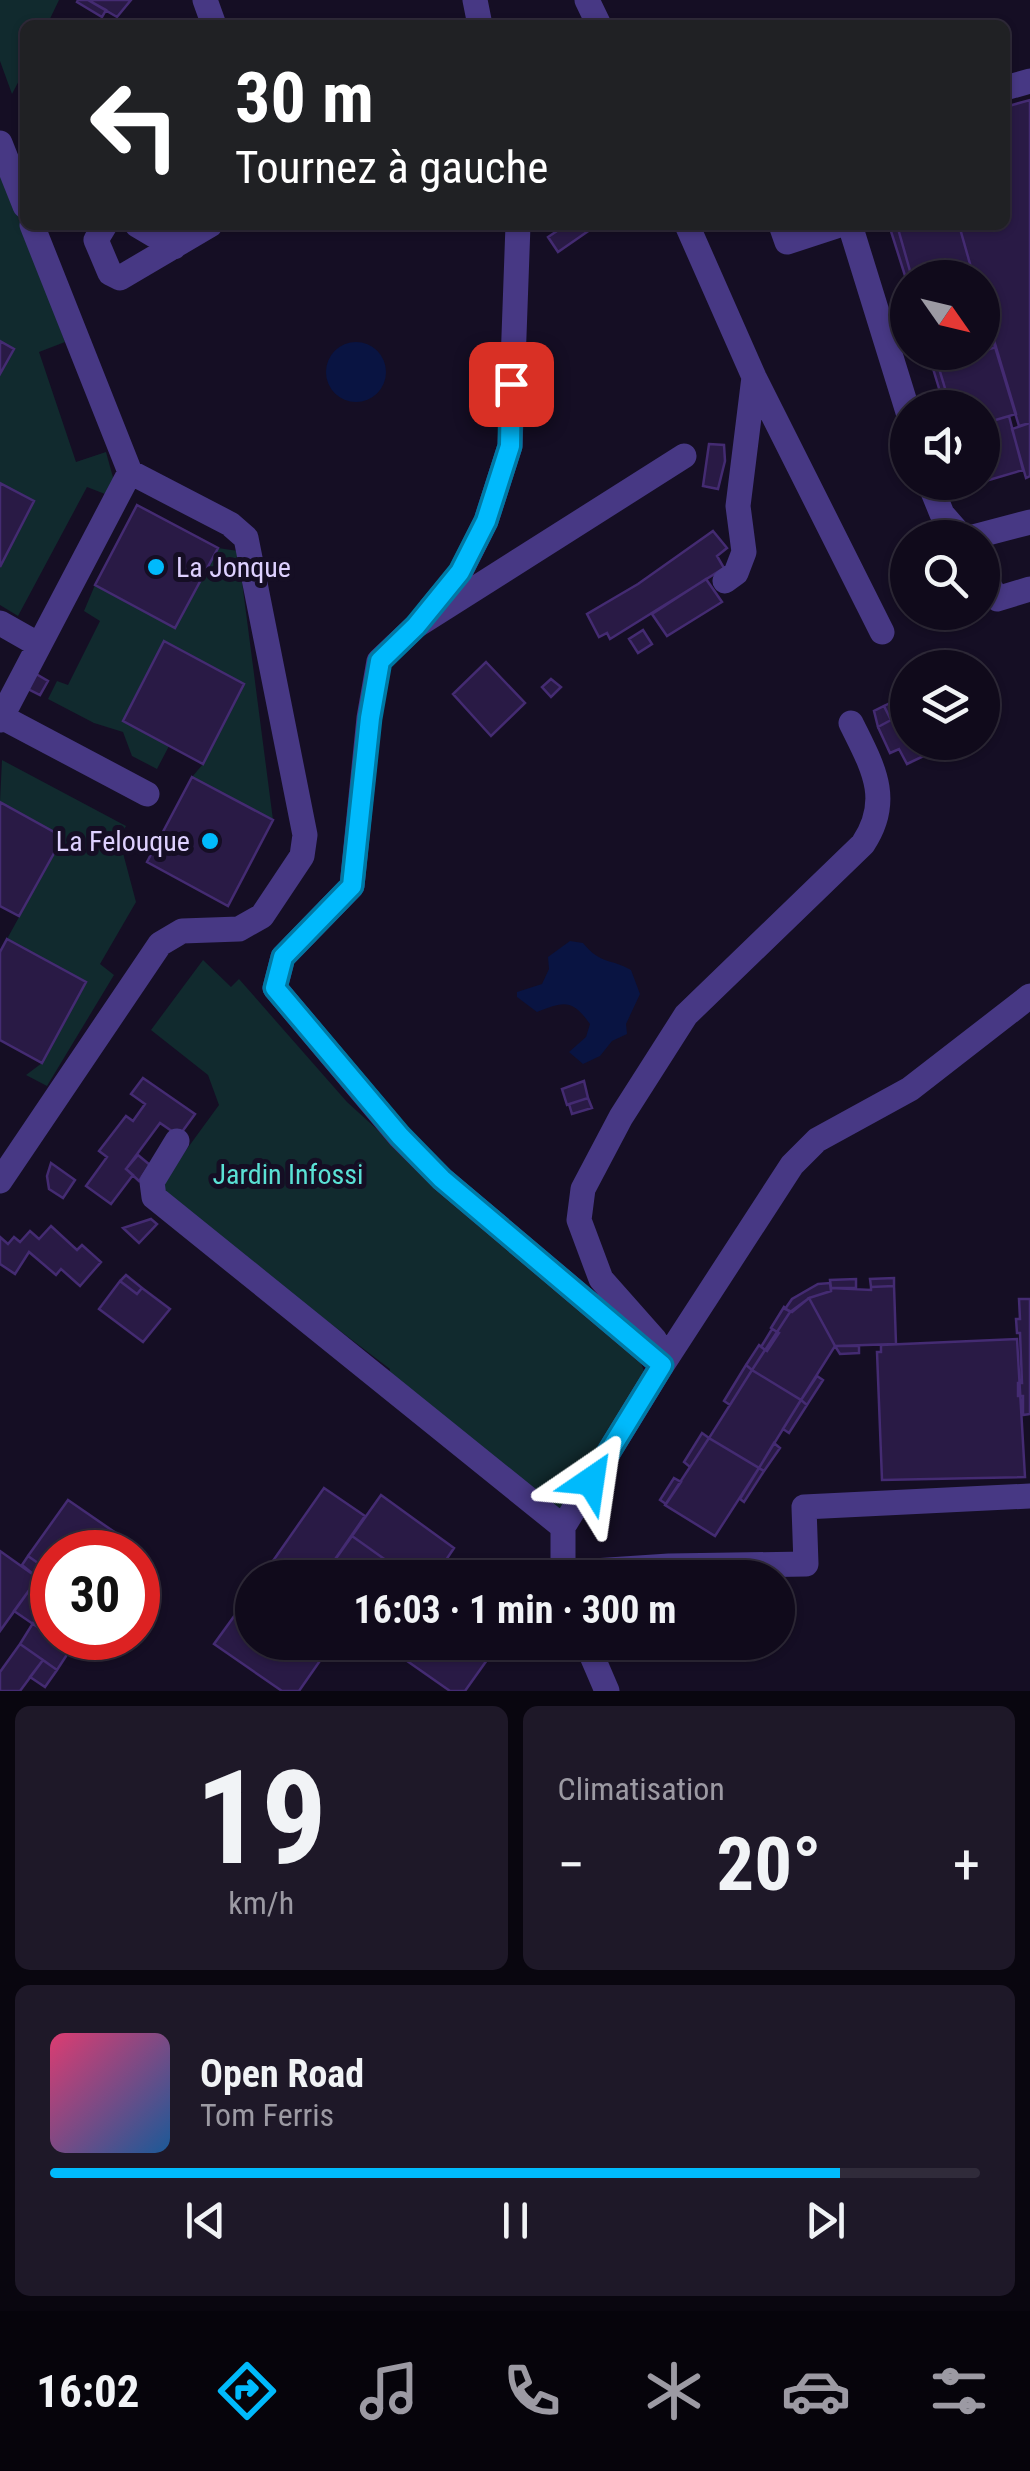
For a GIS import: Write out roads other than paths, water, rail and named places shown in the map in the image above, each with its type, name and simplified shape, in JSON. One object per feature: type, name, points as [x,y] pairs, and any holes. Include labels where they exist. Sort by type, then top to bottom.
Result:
[{"type":"street","points":[[0,143],[20,193]]},
{"type":"street","points":[[0,1181],[160,944],[182,931],[239,929],[262,916],[302,856],[305,835],[246,538],[230,524],[130,472],[34,230]]},
{"type":"street","points":[[102,230],[96,240],[110,272],[120,278],[202,230]]},
{"type":"street","points":[[145,230],[174,247]]},
{"type":"street","points":[[518,230],[510,446],[486,521],[460,572],[416,626],[380,661],[352,886],[283,957],[275,988],[400,1136],[442,1179],[669,1355]]},
{"type":"street","points":[[689,230],[754,377],[882,632]]},
{"type":"street","points":[[783,230],[787,242],[824,230]]},
{"type":"street","points":[[852,230],[901,390]]},
{"type":"street","points":[[725,581],[736,574],[744,552],[738,506],[754,377]]},
{"type":"street","points":[[416,626],[684,456]]},
{"type":"street","points":[[130,472],[0,718],[147,794]]},
{"type":"street","points":[[1000,530],[1030,522]]},
{"type":"street","points":[[1000,598],[1030,588]]},
{"type":"street","points":[[0,624],[39,645]]},
{"type":"street","points":[[669,1355],[601,1278],[579,1220],[583,1189],[621,1118],[686,1016],[872,830],[878,778],[851,723]]},
{"type":"street","points":[[563,1560],[563,1527],[792,1164],[817,1140],[910,1088],[1030,996]]},
{"type":"street","points":[[177,1141],[152,1182],[154,1197],[563,1527]]},
{"type":"street","points":[[795,1564],[806,1564],[804,1507],[1030,1496]]},
{"type":"street","points":[[594,1660],[607,1691]]},
{"type":"place","name":"La Jonque","points":[[156,567]]},
{"type":"place","name":"La Felouque","points":[[210,841]]},
{"type":"park label","name":"Jardin Infossi","points":[[288,1174]]}]
